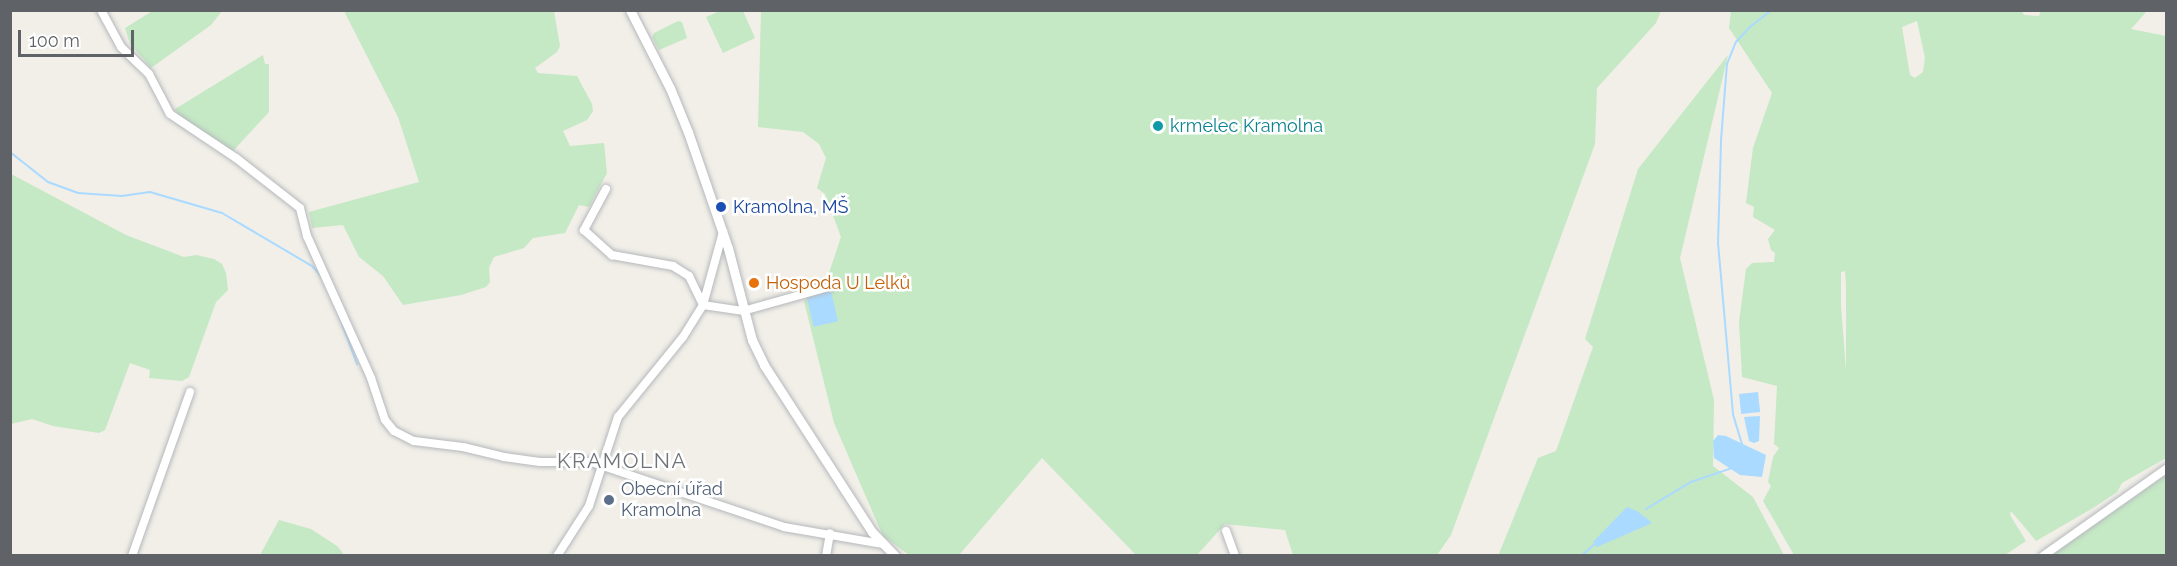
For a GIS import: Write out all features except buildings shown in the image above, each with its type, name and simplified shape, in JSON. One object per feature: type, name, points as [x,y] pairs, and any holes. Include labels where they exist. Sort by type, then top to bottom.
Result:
[{"type":"street","points":[[101,10],[121,47],[149,74],[170,114],[236,158],[300,208],[312,246],[371,378],[385,420],[394,431],[414,441],[463,447],[504,457],[601,464],[614,471],[784,527],[830,533],[882,544]]},
{"type":"street","points":[[630,10],[670,88],[723,230],[743,311],[764,365],[872,532],[895,555]]},
{"type":"street","points":[[606,189],[584,230],[612,255],[673,266],[689,276],[703,305]]},
{"type":"street","points":[[557,555],[589,506],[618,417],[683,337],[703,305],[723,230]]},
{"type":"street","points":[[703,305],[743,311],[832,286]]},
{"type":"street","points":[[132,555],[190,392]]},
{"type":"street","points":[[2043,555],[2166,469]]},
{"type":"street","points":[[1226,531],[1235,555]]},
{"type":"street","points":[[826,555],[830,533]]},
{"type":"green space","points":[[154,10],[222,11],[211,25],[151,68],[130,44],[125,28]]},
{"type":"green space","points":[[1731,10],[2021,10],[2024,15],[2039,16],[2041,10],[2147,11],[2131,29],[2166,36],[2166,458],[2122,483],[2117,492],[2093,508],[2036,541],[2011,511],[2010,515],[2026,541],[2005,555],[1794,555],[1763,501],[1771,486],[1768,482],[1773,457],[1779,448],[1774,444],[1777,386],[1742,377],[1739,322],[1746,269],[1752,263],[1774,262],[1775,253],[1771,250],[1768,239],[1775,230],[1753,217],[1754,207],[1746,203],[1753,148],[1772,93],[1729,28]],"holes":[[[1917,21],[1925,58],[1923,72],[1915,78],[1910,75],[1902,27]],[[1845,271],[1846,285],[1846,371],[1841,306],[1841,272]]]},
{"type":"green space","points":[[344,11],[554,11],[560,46],[557,52],[535,68],[538,73],[577,76],[592,104],[593,111],[587,120],[563,131],[570,146],[604,143],[607,173],[589,207],[579,205],[565,233],[533,238],[524,248],[494,257],[489,268],[490,282],[486,287],[461,295],[403,305],[383,276],[359,257],[343,225],[312,228],[309,212],[419,182],[398,117]]},
{"type":"green space","points":[[720,11],[743,11],[755,38],[723,53],[706,17]]},
{"type":"green space","points":[[761,11],[1661,11],[1656,23],[1597,88],[1595,144],[1451,535],[1437,555],[1293,555],[1285,530],[1225,524],[1197,555],[1136,555],[1042,458],[959,555],[909,555],[883,536],[834,423],[804,301],[825,285],[841,237],[825,194],[817,188],[826,158],[819,144],[803,132],[758,127]]},
{"type":"green space","points":[[678,21],[682,22],[687,38],[659,50],[652,37],[654,33]]},
{"type":"green space","points":[[263,55],[265,64],[269,64],[269,112],[232,152],[179,116],[175,109]]},
{"type":"green space","points":[[1728,55],[1680,258],[1714,400],[1713,466],[1753,497],[1784,555],[1498,556],[1538,458],[1556,451],[1593,347],[1585,339],[1638,169]]},
{"type":"green space","points":[[11,174],[126,235],[184,257],[196,255],[214,259],[222,264],[226,273],[228,290],[216,302],[189,377],[182,381],[149,378],[150,370],[130,363],[105,430],[99,433],[53,426],[32,419],[11,424]]},
{"type":"green space","points":[[2166,475],[2166,555],[2052,555]]},
{"type":"green space","points":[[279,520],[311,529],[337,546],[343,553],[341,555],[260,555]]},
{"type":"water","points":[[831,291],[838,321],[814,327],[807,297]]},
{"type":"water","points":[[1758,392],[1760,412],[1741,414],[1739,394]]},
{"type":"water","points":[[1760,416],[1759,441],[1754,443],[1749,441],[1744,417]]},
{"type":"water","points":[[1718,435],[1726,436],[1766,455],[1762,477],[1740,475],[1714,458],[1713,441]]},
{"type":"water","points":[[1627,507],[1637,511],[1651,522],[1650,524],[1597,547],[1593,542]]},
{"type":"waterway","points":[[1742,444],[1733,414],[1718,244],[1721,140],[1727,64],[1736,42],[1750,27],[1772,10]]},
{"type":"waterway","points":[[10,152],[48,182],[78,193],[122,196],[150,192],[222,213],[312,266],[321,276]]},
{"type":"waterway","points":[[337,310],[357,364]]},
{"type":"waterway","points":[[1646,509],[1691,482],[1732,468]]},
{"type":"waterway","points":[[1581,556],[1595,544]]},
{"type":"place","name":"krmelec Kramolna","points":[[1158,126]]},
{"type":"place","name":"Kramolna, MŠ","points":[[721,207]]},
{"type":"place","name":"Hospoda U Lelků","points":[[754,283]]},
{"type":"place","name":"Obecní úřad Kramolna","points":[[609,500]]},
{"type":"district","name":"KRAMOLNA","points":[[622,461]]}]
